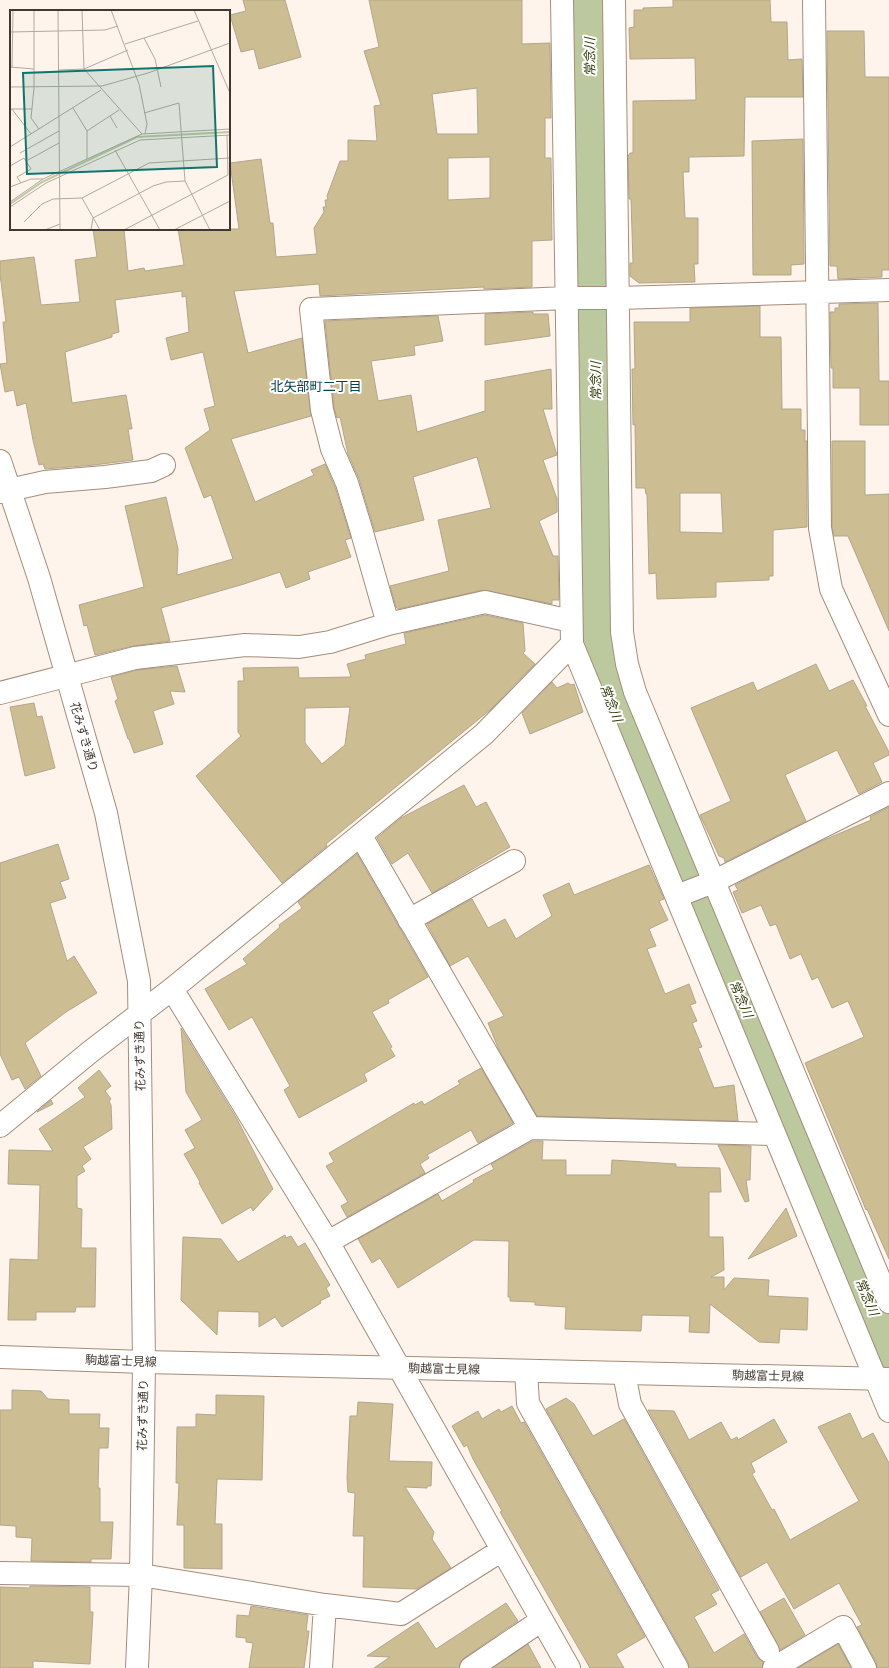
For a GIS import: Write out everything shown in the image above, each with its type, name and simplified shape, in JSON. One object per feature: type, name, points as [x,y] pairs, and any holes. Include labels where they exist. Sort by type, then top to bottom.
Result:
[{"type":"street","points":[[562,0],[572,644],[774,1134],[882,1378],[889,1411]]},
{"type":"street","points":[[614,0],[622,632],[627,664],[635,692],[713,882],[889,1302]]},
{"type":"street","points":[[814,0],[820,528],[831,589],[889,715]]},
{"type":"street","points":[[388,624],[347,483],[332,450],[322,410],[311,309],[567,298],[618,298],[889,290]]},
{"type":"street","name":"花みずき通り","points":[[0,461],[5,491],[39,578],[106,813],[139,981],[144,1362],[141,1575],[136,1668]]},
{"type":"street","points":[[5,491],[44,482],[106,478],[151,471],[164,465]]},
{"type":"street","points":[[0,693],[135,658],[245,645],[299,647],[330,642],[388,624],[485,602],[571,621]]},
{"type":"street","points":[[0,1126],[361,836],[484,734],[572,644]]},
{"type":"street","points":[[677,896],[713,882],[889,793]]},
{"type":"street","points":[[361,836],[530,1128]]},
{"type":"street","points":[[409,920],[514,861]]},
{"type":"street","points":[[172,989],[328,1242],[569,1668]]},
{"type":"street","points":[[328,1242],[530,1128],[774,1134]]},
{"type":"street","name":"駒越富士見線","points":[[0,1358],[882,1378]]},
{"type":"street","points":[[526,1371],[528,1403],[677,1668]]},
{"type":"street","points":[[624,1373],[630,1404],[771,1660],[843,1626],[866,1668]]},
{"type":"street","points":[[0,1573],[141,1575],[325,1605],[401,1614],[502,1550]]},
{"type":"street","points":[[321,1668],[325,1605]]},
{"type":"street","points":[[471,1668],[542,1620]]},
{"type":"building","points":[[243,0],[285,0],[301,57],[259,69],[254,49],[241,52],[230,15],[246,11]]},
{"type":"building","points":[[369,0],[522,0],[522,44],[550,43],[551,118],[545,118],[545,158],[551,158],[552,240],[532,241],[532,287],[484,289],[484,287],[320,296],[319,284],[234,291],[248,353],[302,338],[311,416],[231,439],[255,502],[314,475],[311,470],[325,464],[335,487],[351,538],[345,540],[351,557],[308,572],[310,579],[286,588],[280,572],[161,608],[170,641],[133,646],[95,655],[87,625],[84,626],[79,605],[144,587],[125,506],[166,497],[178,549],[177,575],[233,559],[211,495],[204,498],[185,448],[210,430],[204,409],[215,406],[203,352],[171,360],[166,338],[189,332],[186,296],[182,297],[182,291],[115,300],[119,332],[112,334],[112,337],[65,352],[72,403],[126,395],[132,429],[128,429],[133,460],[45,469],[43,464],[39,465],[26,403],[17,406],[14,390],[5,392],[0,364],[7,363],[3,322],[6,322],[0,274],[0,261],[34,257],[41,305],[80,302],[75,260],[97,257],[93,230],[124,230],[128,271],[144,268],[145,271],[184,265],[178,230],[239,229],[230,163],[261,159],[270,223],[273,223],[276,257],[317,254],[314,228],[324,212],[323,207],[326,207],[325,200],[328,200],[327,196],[340,161],[348,161],[348,140],[377,141],[374,106],[381,105],[364,51],[379,47]],"holes":[[[477,88],[478,134],[437,134],[432,94]],[[490,157],[490,198],[448,200],[448,158]]]},
{"type":"building","points":[[673,0],[770,0],[771,22],[787,22],[788,60],[802,59],[803,97],[745,97],[744,156],[689,157],[689,172],[683,172],[685,218],[698,218],[698,264],[694,264],[695,282],[639,283],[630,276],[630,263],[633,263],[628,156],[630,153],[633,153],[633,101],[696,100],[695,58],[630,59],[629,28],[634,27],[634,10],[643,10],[643,8],[673,7]]},
{"type":"building","points":[[827,31],[864,31],[865,77],[889,77],[889,270],[882,270],[882,277],[838,279],[837,266],[830,266]]},
{"type":"building","points":[[803,139],[804,264],[791,265],[791,275],[753,275],[752,141]]},
{"type":"building","points":[[878,303],[879,381],[889,381],[889,425],[860,425],[860,388],[833,388],[833,368],[831,368],[830,312],[835,312],[835,308],[839,308],[839,304]]},
{"type":"building","points":[[760,306],[760,337],[781,337],[782,409],[801,409],[801,430],[805,430],[805,441],[807,441],[807,527],[773,530],[773,576],[769,576],[769,580],[716,582],[716,597],[657,599],[656,573],[649,574],[647,494],[645,488],[636,488],[632,369],[635,369],[634,322],[690,322],[690,308]],"holes":[[[680,493],[721,493],[723,533],[680,532]]]},
{"type":"building","points":[[533,312],[533,314],[548,314],[550,336],[485,345],[485,314]]},
{"type":"building","points":[[438,316],[443,341],[414,346],[415,355],[371,361],[378,401],[411,395],[417,432],[485,411],[485,381],[551,369],[552,409],[543,409],[557,455],[543,460],[557,499],[557,512],[539,521],[553,556],[558,556],[559,600],[552,600],[552,604],[483,590],[398,609],[396,607],[390,586],[449,571],[438,520],[491,508],[477,457],[413,477],[424,520],[375,532],[359,479],[348,454],[340,417],[337,418],[334,408],[325,321]]},
{"type":"building","points":[[832,441],[865,441],[865,495],[889,494],[889,631],[848,536],[834,536],[832,527]]},
{"type":"building","points":[[485,615],[523,623],[525,651],[523,653],[535,664],[490,710],[326,844],[327,846],[282,883],[196,776],[241,736],[238,732],[238,681],[244,681],[243,668],[298,667],[299,678],[351,677],[347,664],[366,659],[365,655],[406,644],[404,633]],"holes":[[[350,707],[345,745],[322,764],[305,743],[305,708]]]},
{"type":"building","points":[[816,664],[829,691],[853,680],[889,752],[889,755],[873,763],[882,782],[859,794],[837,750],[785,775],[806,821],[725,862],[724,858],[719,856],[700,815],[731,801],[691,708],[753,682],[757,691]]},
{"type":"building","points":[[177,666],[185,692],[170,691],[174,704],[153,711],[163,744],[134,753],[115,701],[118,699],[111,677],[137,670]]},
{"type":"building","points":[[552,682],[557,688],[568,683],[571,685],[574,684],[583,712],[530,734],[522,713]]},
{"type":"building","points":[[34,703],[37,717],[42,716],[55,768],[25,776],[10,707]]},
{"type":"building","points":[[464,785],[476,807],[486,802],[510,847],[432,893],[408,853],[392,864],[377,838],[401,818]]},
{"type":"building","points":[[889,807],[889,1259],[867,1209],[866,1210],[805,1063],[864,1037],[848,1001],[832,1008],[818,977],[812,980],[801,954],[790,959],[776,924],[770,926],[761,905],[742,913],[733,892],[738,890],[735,885],[817,843],[871,820],[870,817]]},
{"type":"building","points":[[58,844],[69,879],[60,882],[66,898],[50,903],[67,961],[74,956],[97,993],[66,1012],[25,1043],[41,1076],[25,1089],[19,1077],[12,1080],[0,1054],[0,863]]},
{"type":"building","points":[[357,854],[428,977],[388,1000],[389,1003],[372,1012],[392,1047],[390,1048],[395,1056],[364,1074],[367,1081],[299,1118],[284,1090],[290,1086],[252,1017],[229,1030],[205,989],[247,964],[243,959],[280,927],[279,925],[302,908],[298,902]]},
{"type":"building","points":[[649,865],[664,899],[659,901],[668,920],[649,929],[656,946],[647,949],[665,994],[689,984],[696,1003],[690,1005],[697,1021],[692,1023],[702,1047],[698,1048],[714,1088],[734,1085],[738,1121],[537,1116],[499,1050],[488,1023],[504,1016],[468,956],[450,966],[427,924],[472,899],[488,928],[505,919],[516,939],[552,916],[543,895],[569,883],[574,895]]},
{"type":"building","points":[[181,1028],[237,1119],[273,1189],[253,1211],[251,1207],[222,1224],[184,1154],[195,1148],[185,1130],[202,1120],[186,1092]]},
{"type":"building","points":[[481,1068],[513,1123],[478,1143],[471,1130],[427,1155],[429,1158],[420,1164],[425,1173],[347,1217],[341,1206],[348,1202],[326,1166],[334,1162],[329,1153],[414,1103],[415,1105],[422,1101],[424,1105],[460,1084],[458,1081]]},
{"type":"building","points":[[99,1070],[111,1086],[105,1091],[111,1099],[109,1101],[111,1105],[112,1129],[83,1147],[91,1159],[82,1166],[85,1171],[77,1176],[77,1208],[82,1209],[81,1248],[96,1248],[95,1307],[76,1307],[75,1312],[36,1312],[36,1320],[8,1320],[10,1259],[38,1260],[40,1185],[8,1184],[9,1150],[53,1151],[39,1129],[85,1097],[78,1088]]},
{"type":"building","points":[[51,1100],[53,1104],[37,1112]]},
{"type":"building","points":[[533,1141],[543,1141],[542,1160],[566,1160],[566,1175],[611,1175],[612,1160],[676,1164],[676,1167],[720,1168],[721,1192],[709,1192],[709,1237],[723,1237],[724,1270],[711,1277],[724,1277],[724,1290],[734,1278],[769,1280],[768,1296],[808,1298],[807,1330],[780,1329],[779,1343],[759,1342],[710,1304],[709,1333],[689,1332],[690,1316],[642,1315],[641,1331],[565,1329],[566,1307],[535,1305],[535,1302],[510,1301],[510,1297],[508,1297],[509,1241],[474,1240],[398,1288],[380,1258],[372,1263],[358,1239],[438,1194],[442,1201],[474,1182],[473,1180],[494,1169],[491,1164]]},
{"type":"building","points":[[718,1145],[751,1146],[750,1180],[746,1180],[749,1201],[745,1202]]},
{"type":"building","points":[[786,1208],[797,1236],[748,1259]]},
{"type":"building","points":[[285,1235],[286,1238],[291,1236],[298,1247],[305,1243],[330,1285],[326,1288],[330,1296],[320,1301],[321,1303],[282,1327],[275,1317],[259,1327],[259,1312],[218,1311],[217,1335],[181,1300],[183,1237],[221,1239],[238,1262]]},
{"type":"building","points":[[12,1390],[41,1391],[48,1399],[69,1400],[69,1414],[100,1414],[99,1428],[109,1428],[108,1448],[99,1448],[98,1488],[100,1488],[100,1522],[113,1522],[111,1559],[91,1559],[91,1562],[31,1561],[32,1538],[16,1537],[16,1526],[0,1525],[0,1410],[12,1410]]},
{"type":"building","points":[[216,1395],[264,1396],[262,1480],[217,1479],[215,1524],[222,1524],[222,1569],[184,1568],[184,1525],[177,1525],[179,1483],[176,1483],[177,1427],[196,1427],[196,1414],[216,1415]]},
{"type":"building","points":[[566,1398],[574,1404],[593,1436],[624,1419],[719,1590],[711,1594],[717,1604],[694,1617],[714,1653],[744,1634],[757,1657],[763,1662],[762,1668],[689,1668],[688,1662],[546,1409]]},
{"type":"building","points":[[358,1402],[393,1404],[389,1461],[432,1462],[431,1486],[427,1486],[427,1488],[405,1487],[434,1532],[432,1539],[451,1568],[417,1589],[363,1587],[364,1536],[353,1536],[355,1493],[348,1492],[347,1478],[350,1416],[357,1416]]},
{"type":"building","points":[[512,1406],[521,1423],[524,1422],[645,1637],[616,1654],[624,1668],[590,1668],[500,1512],[502,1511],[473,1459],[467,1445],[464,1447],[452,1426],[478,1411],[482,1419],[499,1409],[501,1412]]},
{"type":"building","points":[[648,1410],[674,1411],[689,1440],[721,1422],[731,1440],[737,1437],[738,1440],[774,1419],[787,1442],[751,1463],[755,1472],[752,1474],[772,1510],[774,1509],[790,1540],[859,1501],[818,1427],[850,1413],[862,1439],[873,1433],[889,1463],[889,1668],[877,1668],[876,1662],[857,1627],[862,1625],[839,1583],[794,1609],[767,1562],[741,1577]]},
{"type":"building","points":[[30,1586],[90,1587],[90,1612],[93,1612],[90,1664],[33,1661],[33,1668],[0,1668],[0,1587],[30,1588]]},
{"type":"building","points":[[784,1598],[805,1635],[780,1650],[760,1612]]},
{"type":"building","points":[[506,1603],[518,1621],[464,1658],[460,1662],[459,1668],[374,1668],[390,1657],[367,1656],[418,1622],[436,1649]]},
{"type":"building","points":[[251,1606],[308,1615],[306,1631],[309,1631],[304,1668],[249,1668],[253,1643],[246,1642],[246,1638],[236,1637],[237,1615],[249,1616]]},
{"type":"building","points":[[528,1644],[541,1668],[493,1668]]},
{"type":"building","points":[[838,1644],[851,1668],[798,1668]]},
{"type":"waterway","name":"常念川","points":[[589,0],[602,686],[706,914],[889,1350]]},
{"type":"district","name":"北矢部町二丁目","points":[[316,386]]}]
